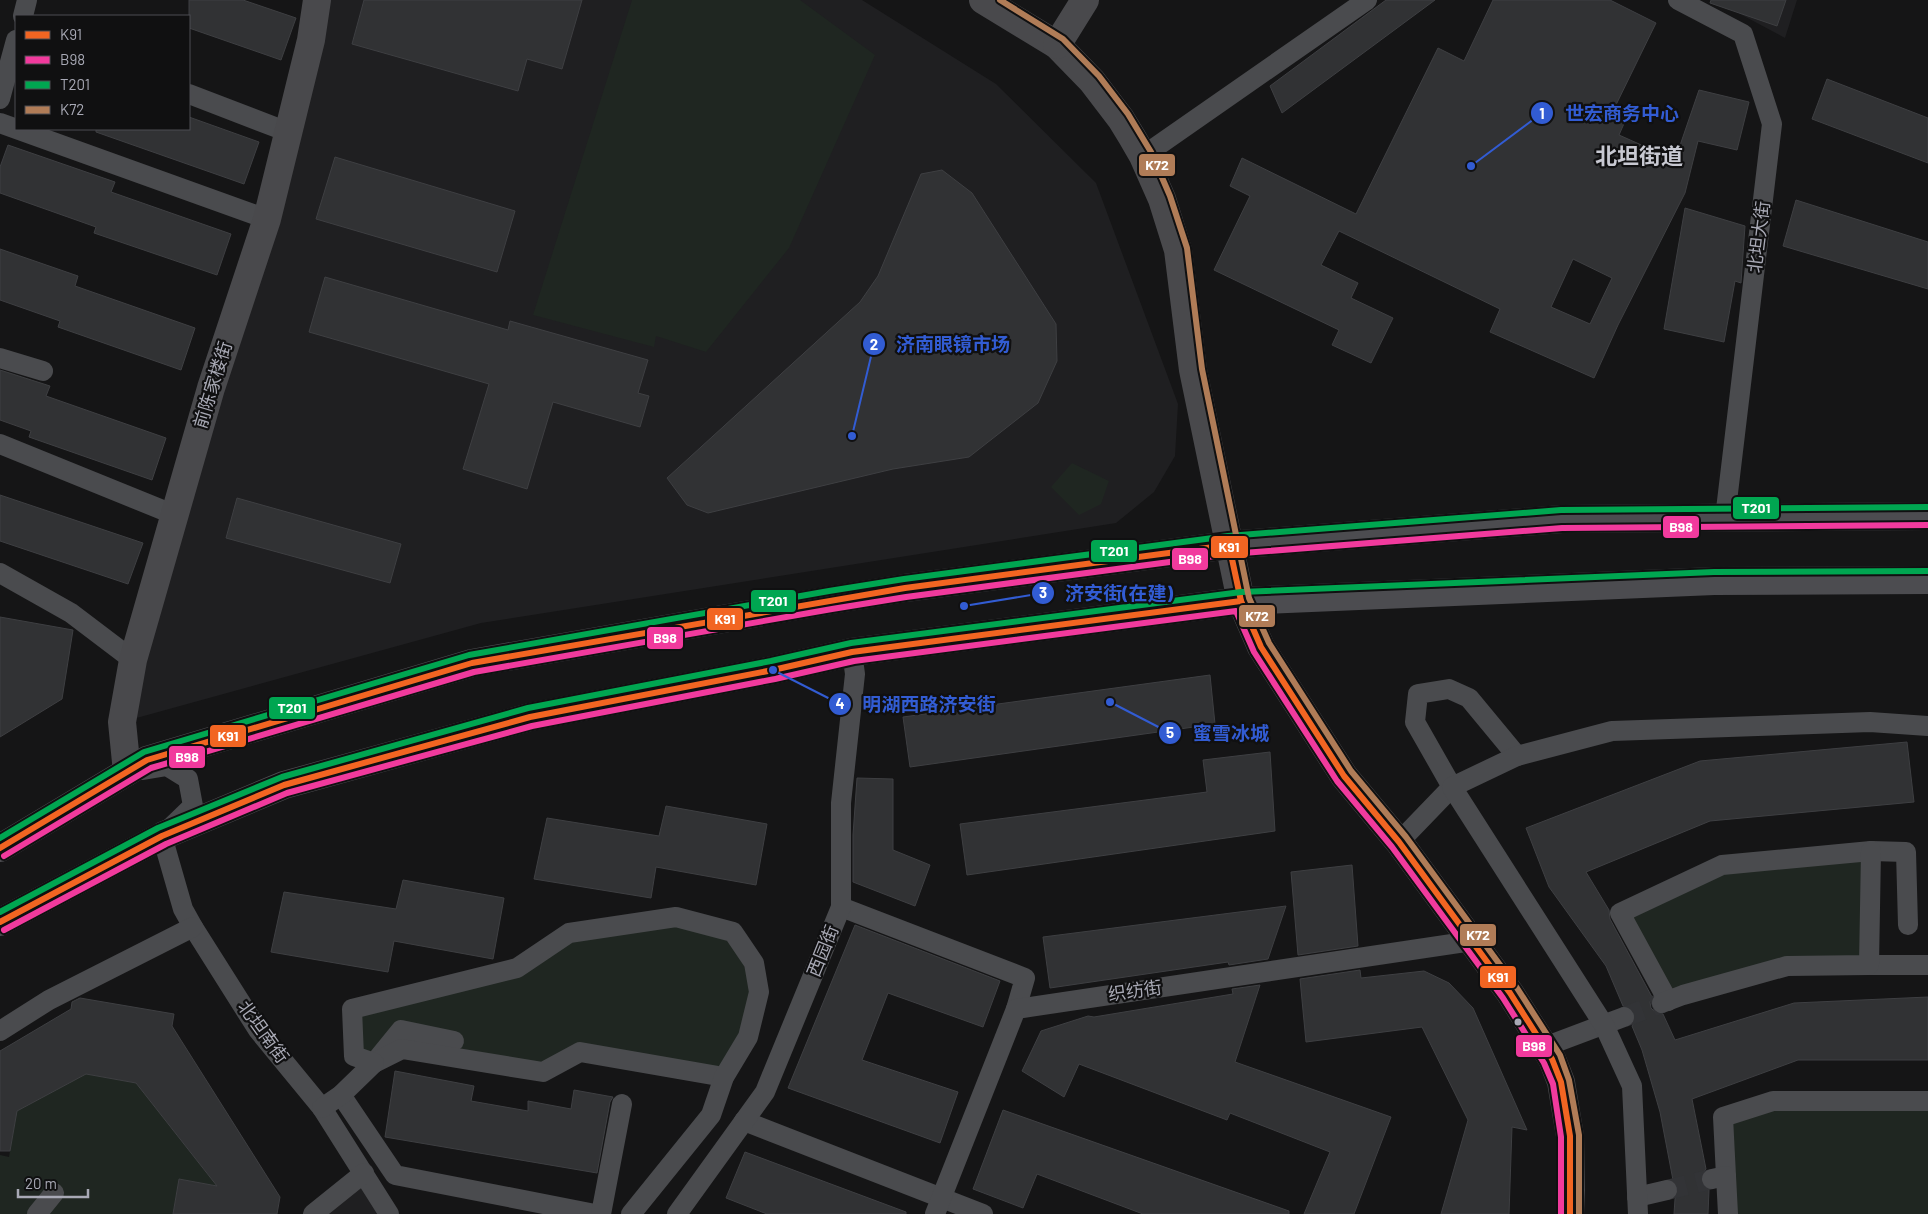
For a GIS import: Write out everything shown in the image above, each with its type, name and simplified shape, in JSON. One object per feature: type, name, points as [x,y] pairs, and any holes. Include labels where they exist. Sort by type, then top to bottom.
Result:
[{"type":"main road","points":[[983,0],[1057,45],[1092,81],[1121,119],[1143,156],[1162,199],[1178,250],[1193,370],[1241,601],[1261,647],[1344,776],[1399,842],[1472,941],[1510,993],[1552,1059],[1562,1082],[1570,1136],[1570,1214]]},
{"type":"main road","points":[[1057,45],[1085,0]]},
{"type":"main road","name":"前陈家楼街","points":[[127,772],[122,722],[133,660],[211,388],[267,219],[311,40],[312,2]]},
{"type":"main road","points":[[0,848],[147,760],[472,663],[896,589],[1229,545],[1562,519],[1928,516]]},
{"type":"main road","points":[[0,922],[162,836],[284,785],[530,717],[774,670],[852,652],[1241,601],[1714,581],[1928,580]]},
{"type":"street","points":[[23,15],[27,0]]},
{"type":"street","points":[[1143,156],[1367,0]]},
{"type":"street","name":"北坦大街","points":[[1678,0],[1743,34],[1772,124],[1725,518]]},
{"type":"street","points":[[0,98],[15,44]]},
{"type":"street","points":[[190,94],[288,132]]},
{"type":"street","points":[[0,123],[15,128]]},
{"type":"street","points":[[19,130],[267,219]]},
{"type":"street","points":[[0,358],[43,371]]},
{"type":"street","points":[[0,444],[174,515]]},
{"type":"street","points":[[0,573],[71,612],[133,660]]},
{"type":"street","points":[[0,588],[24,586]]},
{"type":"street","name":"西园街","points":[[677,1214],[765,1092],[841,907],[841,803],[855,674],[852,652]]},
{"type":"street","points":[[1517,756],[1469,698],[1449,689],[1418,694],[1415,722],[1452,787],[1604,1025],[1632,1086],[1637,1206],[1667,1190]]},
{"type":"street","points":[[1399,842],[1452,787],[1517,756],[1612,731],[1870,722],[1928,726]]},
{"type":"street","points":[[127,772],[167,766],[188,779],[193,806],[162,836]]},
{"type":"street","name":"北坦南街","points":[[162,836],[183,909],[193,927],[258,1030],[322,1108],[389,1214]]},
{"type":"street","points":[[1869,965],[1871,851]]},
{"type":"street","points":[[1908,925],[1906,852],[1871,851],[1722,865],[1620,913],[1665,1002],[1787,966],[1928,965]]},
{"type":"street","points":[[841,907],[1025,978],[1016,1009],[938,1205]]},
{"type":"street","points":[[631,1214],[712,1115],[724,1078],[748,1037],[759,992],[754,964],[733,932],[676,917],[569,933],[517,968],[352,1009],[354,1056],[374,1063],[402,1049],[543,1072],[580,1052],[724,1078]]},
{"type":"street","points":[[0,1031],[49,1000],[193,927]]},
{"type":"street","name":"织纺街","points":[[1016,1009],[1472,941]]},
{"type":"street","points":[[1544,1047],[1624,1017]]},
{"type":"street","points":[[322,1108],[341,1095],[374,1063],[401,1030],[454,1041]]},
{"type":"street","points":[[341,1095],[396,1175],[595,1214]]},
{"type":"street","points":[[1728,1214],[1719,1178],[1723,1117],[1773,1101],[1928,1102]]},
{"type":"street","points":[[601,1214],[622,1104]]},
{"type":"street","points":[[744,1121],[938,1205],[983,1214]]},
{"type":"street","points":[[313,1214],[364,1173]]},
{"type":"street","points":[[37,1214],[54,1193]]},
{"type":"shaded area","points":[[321,0],[862,0],[996,84],[1096,183],[1178,404],[1175,456],[1154,492],[1116,523],[481,623],[122,722]]},
{"type":"shaded area","points":[[632,0],[800,0],[875,55],[789,248],[706,352],[656,336],[654,347],[533,315]]},
{"type":"shaded area","points":[[1714,0],[1797,0],[1785,38]]},
{"type":"shaded area","points":[[1072,463],[1109,481],[1101,504],[1079,515],[1051,487]]},
{"type":"shaded area","points":[[1871,851],[1869,965],[1787,966],[1668,1001],[1620,913],[1722,865]]},
{"type":"shaded area","points":[[676,917],[733,932],[759,992],[724,1077],[580,1052],[543,1072],[402,1049],[354,1056],[352,1009],[517,968],[569,933]]},
{"type":"shaded area","points":[[86,1074],[136,1083],[217,1186],[179,1179],[173,1213],[175,1214],[0,1214],[0,1155],[9,1157],[15,1122],[2,1119]]},
{"type":"shaded area","points":[[1773,1101],[1928,1101],[1928,1214],[1728,1214],[1723,1117]]},
{"type":"shaded area","points":[[364,1173],[389,1214],[317,1214]]},
{"type":"building","points":[[189,0],[243,0],[296,18],[281,60],[190,28]]},
{"type":"building","points":[[364,0],[582,0],[562,69],[527,59],[518,91],[352,44]]},
{"type":"building","points":[[1386,0],[1435,0],[1282,113],[1270,86]]},
{"type":"building","points":[[1493,0],[1610,0],[1656,23],[1612,113],[1626,119],[1619,135],[1675,160],[1699,90],[1749,102],[1737,150],[1698,141],[1685,193],[1618,325],[1594,378],[1490,332],[1500,309],[1339,231],[1321,265],[1358,283],[1351,298],[1393,318],[1371,363],[1332,345],[1339,330],[1214,270],[1250,196],[1230,186],[1242,158],[1356,214],[1438,48],[1464,61]],"holes":[[[1573,259],[1612,278],[1590,324],[1551,307]]]},
{"type":"building","points":[[1711,0],[1786,0],[1777,26],[1710,3]]},
{"type":"building","points":[[1827,79],[1928,118],[1928,163],[1812,119]]},
{"type":"building","points":[[190,117],[259,142],[244,184],[96,132],[96,130],[190,130]]},
{"type":"building","points":[[8,145],[115,182],[111,192],[231,234],[217,275],[94,233],[96,227],[0,193],[0,167]]},
{"type":"building","points":[[335,157],[515,211],[497,272],[316,219]]},
{"type":"building","points":[[942,170],[972,193],[1056,324],[1057,361],[1038,403],[969,457],[893,469],[708,513],[687,505],[667,478],[860,302],[878,276],[921,174]]},
{"type":"building","points":[[1796,200],[1928,242],[1928,289],[1783,246]]},
{"type":"building","points":[[1685,208],[1745,226],[1741,283],[1735,281],[1724,342],[1664,329]]},
{"type":"building","points":[[0,249],[78,276],[75,286],[195,328],[181,370],[58,327],[60,321],[0,300]]},
{"type":"building","points":[[325,277],[508,330],[510,321],[648,360],[638,393],[649,396],[640,427],[553,402],[527,489],[463,469],[489,384],[309,332]]},
{"type":"building","points":[[0,370],[50,386],[46,396],[166,438],[152,480],[29,437],[31,431],[0,420]]},
{"type":"building","points":[[0,495],[143,543],[128,584],[0,541]]},
{"type":"building","points":[[237,498],[401,544],[390,583],[226,538]]},
{"type":"building","points":[[0,617],[73,630],[62,699],[0,737]]},
{"type":"building","points":[[1210,675],[1215,724],[910,767],[903,717]]},
{"type":"building","points":[[1907,742],[1914,802],[1710,821],[1586,872],[1609,910],[1610,919],[1652,997],[1650,1002],[1651,1008],[1655,1012],[1663,1014],[1675,1040],[1794,1003],[1928,997],[1928,1060],[1798,1060],[1692,1099],[1706,1169],[1701,1175],[1700,1181],[1709,1190],[1708,1214],[1674,1214],[1675,1199],[1679,1188],[1673,1180],[1660,1112],[1642,1050],[1632,1026],[1636,1019],[1635,1012],[1631,1008],[1623,1006],[1606,966],[1549,887],[1526,828],[1700,761]]},
{"type":"building","points":[[1270,752],[1275,831],[967,875],[960,824],[1207,792],[1203,760]]},
{"type":"building","points":[[857,778],[893,779],[893,850],[930,865],[915,906],[853,882],[853,835]]},
{"type":"building","points":[[666,806],[767,824],[756,885],[656,867],[651,898],[534,879],[547,818],[659,836]]},
{"type":"building","points":[[1352,865],[1358,946],[1298,955],[1291,872]]},
{"type":"building","points":[[403,880],[504,898],[493,959],[394,941],[388,972],[271,952],[284,892],[396,909]]},
{"type":"building","points":[[1286,906],[1268,959],[1229,965],[1228,962],[1050,988],[1043,937]]},
{"type":"building","points":[[855,925],[1000,981],[983,1027],[888,993],[862,1060],[958,1092],[940,1143],[788,1088]]},
{"type":"building","points":[[1360,970],[1361,978],[1424,971],[1449,983],[1473,1008],[1527,1130],[1512,1127],[1509,1214],[1441,1214],[1468,1120],[1422,1027],[1306,1042],[1300,979]]},
{"type":"building","points":[[1260,985],[1235,1062],[1391,1117],[1354,1214],[1304,1214],[1330,1152],[1230,1113],[1227,1120],[1079,1064],[1064,1097],[1022,1071],[1041,1031],[1088,1016],[1094,1017],[1233,994],[1232,989]]},
{"type":"building","points":[[80,998],[174,1014],[172,1026],[280,1197],[277,1214],[173,1214],[179,1179],[217,1186],[136,1083],[86,1074],[17,1111],[10,1151],[0,1151],[0,1051],[71,1009],[72,1002]]},
{"type":"building","points":[[395,1071],[474,1086],[471,1101],[528,1111],[528,1101],[571,1109],[574,1090],[613,1097],[610,1102],[597,1173],[385,1137]]},
{"type":"building","points":[[1003,1110],[1289,1211],[1289,1214],[1143,1214],[1037,1174],[1023,1208],[973,1189]]},
{"type":"building","points":[[745,1152],[906,1212],[906,1214],[767,1214],[726,1198]]},
{"type":"tunnel","points":[[1624,1017],[1662,1003]]},
{"type":"tunnel","points":[[1667,1190],[1712,1179]]},
{"type":"transit line","name":"K72","points":[[1000,0],[1063,39],[1099,76],[1128,114],[1151,152],[1170,196],[1187,248],[1202,369],[1249,598],[1269,643],[1351,771],[1406,837],[1517,988],[1560,1055],[1569,1080],[1579,1135],[1579,1214]]},
{"type":"transit line","name":"T201","points":[[0,838],[144,752],[469,655],[829,591],[904,579],[1228,536],[1561,510],[1928,507]]},
{"type":"transit line","name":"B98","points":[[4,856],[151,768],[474,672],[832,609],[906,597],[1230,554],[1562,528],[1928,525]]},
{"type":"transit line","name":"K91","points":[[0,848],[147,760],[472,663],[905,588],[1229,545],[1241,601],[1261,647],[1344,776],[1399,842],[1510,993],[1552,1059],[1561,1082],[1570,1136],[1570,1214]]},
{"type":"transit line","name":"T201","points":[[0,912],[158,828],[282,777],[528,708],[771,661],[851,643],[1241,592],[1714,572],[1928,571]]},
{"type":"transit line","name":"K91","points":[[0,922],[162,836],[284,785],[530,717],[773,670],[852,652],[1241,601]]},
{"type":"transit line","name":"B98","points":[[4,930],[166,844],[287,793],[532,726],[775,679],[854,661],[1236,611],[1254,652],[1337,781],[1392,847],[1503,998],[1544,1063],[1553,1084],[1561,1137],[1561,1214]]},
{"type":"place","name":"世宏商务中心","points":[[1471,166]]},
{"type":"place","name":"济南眼镜市场","points":[[852,436]]},
{"type":"place","name":"济安街(在建)","points":[[964,606]]},
{"type":"place","name":"明湖西路济安街","points":[[773,670]]},
{"type":"place","name":"蜜雪冰城","points":[[1110,702]]},
{"type":"district","name":"北坦街道","points":[[1639,156]]}]
